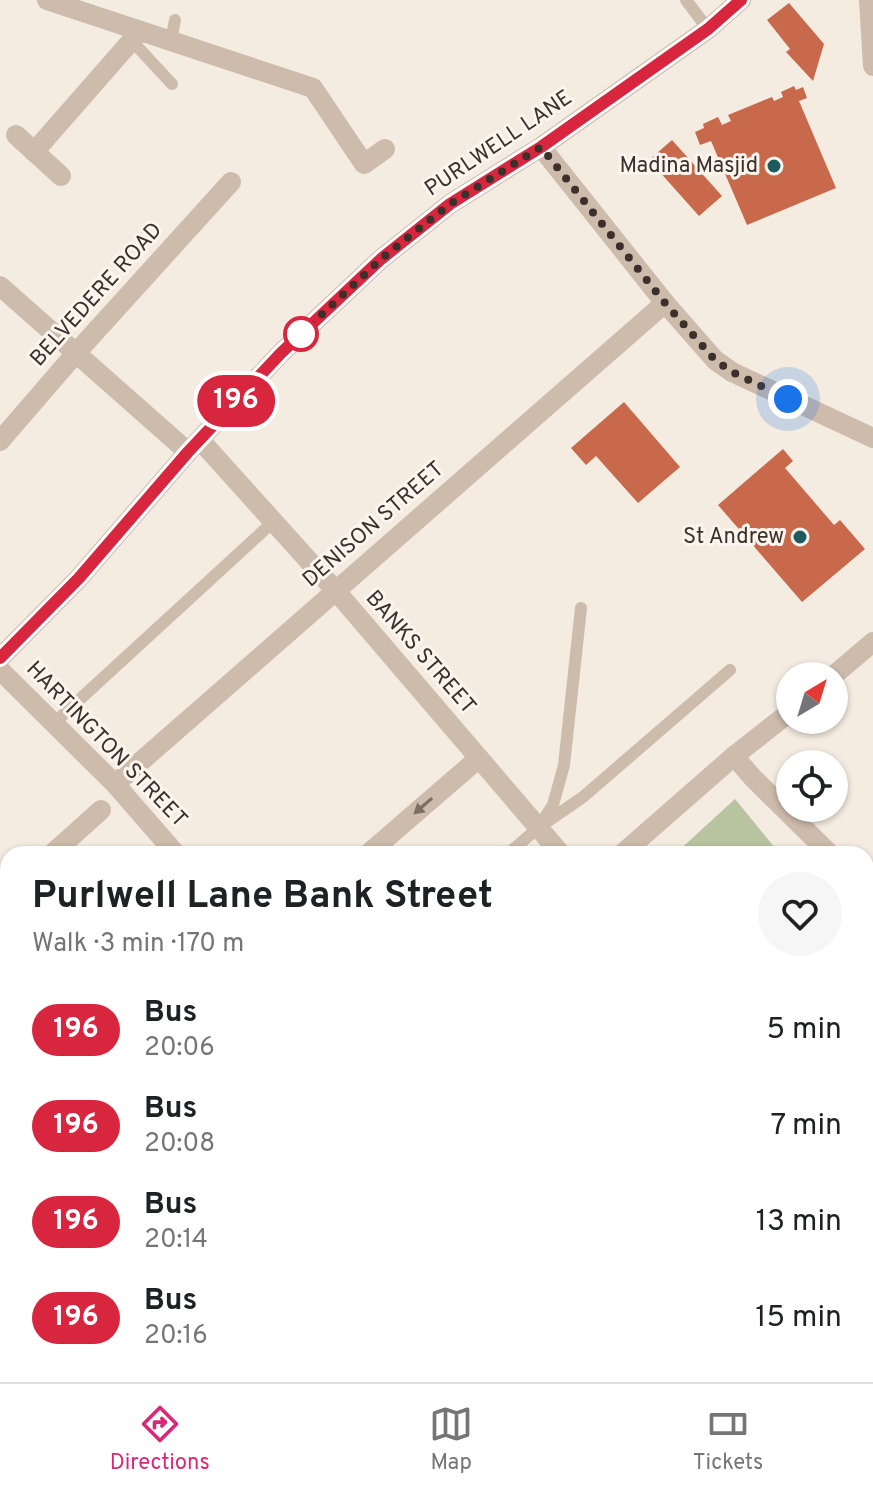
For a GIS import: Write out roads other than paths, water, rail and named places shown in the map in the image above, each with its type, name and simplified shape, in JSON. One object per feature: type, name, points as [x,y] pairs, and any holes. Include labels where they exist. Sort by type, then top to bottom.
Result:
[{"type":"street","points":[[47,0],[136,36],[171,41],[313,88],[364,164],[385,149]]},
{"type":"street","name":"PURLWELL LANE","points":[[0,658],[79,578],[194,446],[281,353],[381,259],[450,204],[541,147],[708,29],[741,0]]},
{"type":"street","points":[[869,0],[873,66]]},
{"type":"street","points":[[34,152],[136,36]]},
{"type":"street","points":[[16,135],[61,176]]},
{"type":"street","points":[[541,147],[665,303],[715,360],[732,372],[873,438]]},
{"type":"street","name":"BELVEDERE ROAD","points":[[0,441],[231,182]]},
{"type":"street","name":"BANKS STREET","points":[[0,286],[76,353],[194,446],[273,522],[554,846]]},
{"type":"street","name":"DENISON STREET","points":[[115,784],[665,303]]},
{"type":"street","points":[[848,663],[873,642]]},
{"type":"street","name":"HARTINGTON STREET","points":[[0,670],[115,784],[169,846]]},
{"type":"street","points":[[631,846],[776,723]]},
{"type":"street","points":[[734,756],[822,846]]},
{"type":"street","points":[[377,846],[479,758]]},
{"type":"street","points":[[61,846],[101,810]]},
{"type":"lane","points":[[686,0],[708,29]]},
{"type":"lane","points":[[171,41],[175,20]]},
{"type":"lane","points":[[136,36],[172,84]]},
{"type":"lane","points":[[54,723],[273,522]]},
{"type":"lane","points":[[538,828],[553,805],[564,765],[581,608]]},
{"type":"lane","points":[[517,846],[583,797],[730,670]]},
{"type":"place","name":"Madina Masjid","points":[[774,166]]},
{"type":"place","name":"St Andrew","points":[[800,537]]}]
